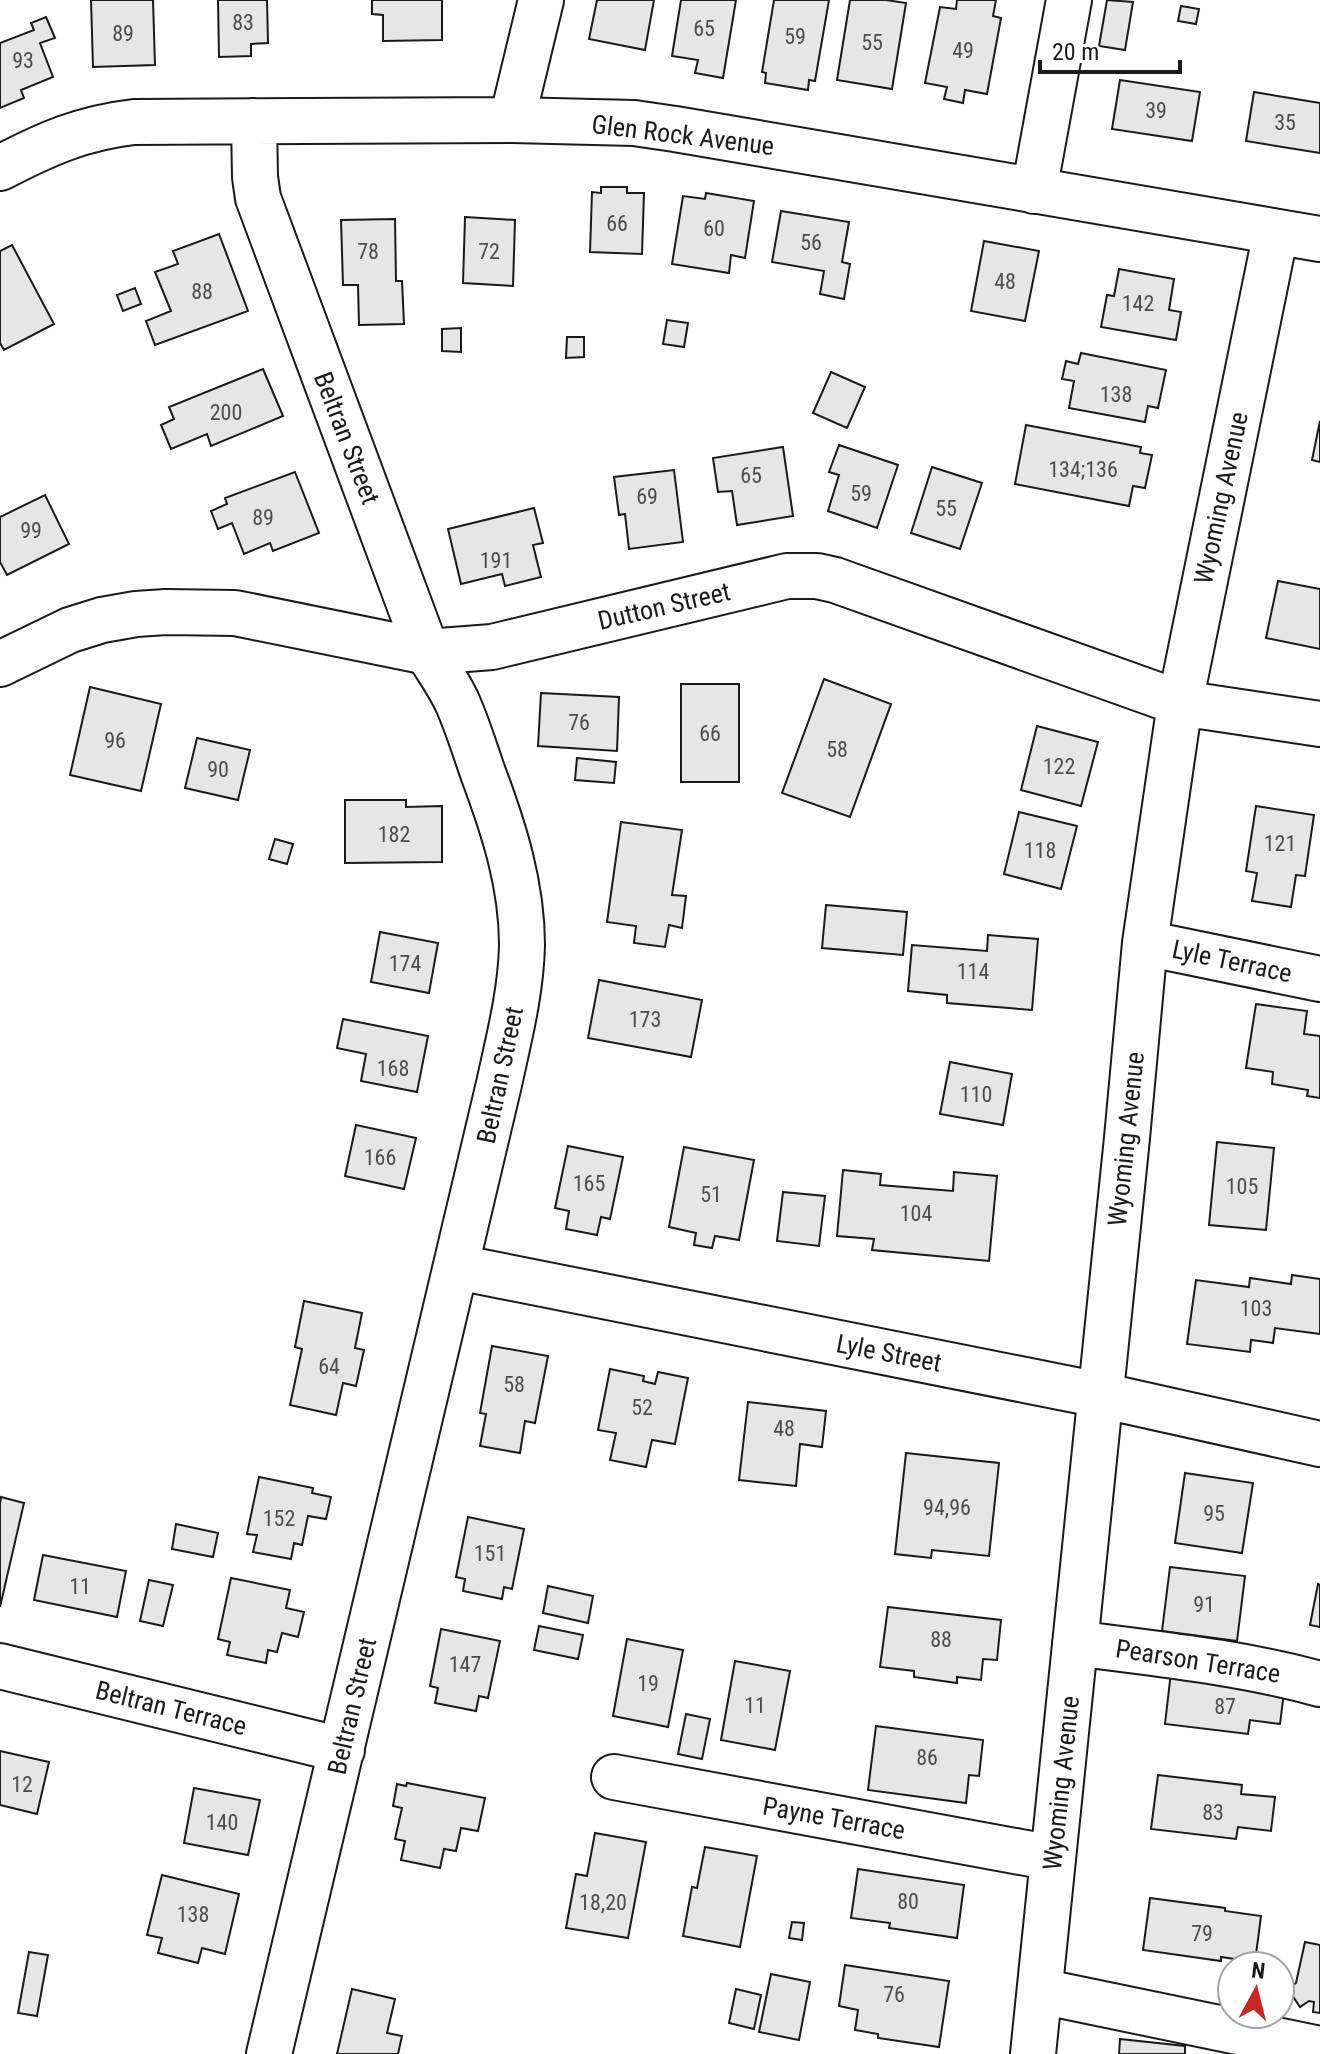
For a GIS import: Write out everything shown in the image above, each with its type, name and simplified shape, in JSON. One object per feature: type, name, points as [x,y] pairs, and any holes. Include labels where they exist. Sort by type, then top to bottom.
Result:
[{"type":"street","points":[[512,120],[541,0]]},
{"type":"street","points":[[1034,191],[1069,0]]},
{"type":"street","name":"Glen Rock Avenue","points":[[0,168],[43,146],[88,130],[134,122],[512,120],[634,123],[1320,239]]},
{"type":"street","name":"Beltran Street","points":[[254,121],[258,198],[427,652],[458,705],[495,806],[508,844],[521,913],[522,947],[515,1009],[457,1267],[269,2054]]},
{"type":"street","name":"Wyoming Avenue","points":[[1033,2054],[1145,943],[1180,703],[1276,232]]},
{"type":"street","name":"Dutton Street","points":[[0,664],[70,630],[102,620],[166,612],[235,613],[427,652],[492,647],[787,576],[817,576],[1180,703],[1320,724]]},
{"type":"street","name":"Lyle Terrace","points":[[1145,943],[1320,979]]},
{"type":"street","name":"Lyle Street","points":[[457,1267],[1100,1395],[1320,1444]]},
{"type":"street","name":"Pearson Terrace","points":[[1075,1643],[1240,1665],[1320,1684]]},
{"type":"street","name":"Beltran Terrace","points":[[0,1666],[342,1750]]},
{"type":"street","name":"Payne Terrace","points":[[614,1777],[1053,1858]]},
{"type":"street","points":[[1040,1991],[1320,2049]]},
{"type":"building","points":[[91,0],[153,0],[155,65],[93,67]]},
{"type":"building","points":[[218,0],[267,0],[268,43],[251,44],[251,56],[219,57]]},
{"type":"building","points":[[372,0],[442,0],[442,40],[383,41],[383,15],[372,14]]},
{"type":"building","points":[[597,0],[654,0],[645,50],[589,39]]},
{"type":"building","points":[[681,0],[736,0],[723,78],[695,73],[698,60],[672,56]]},
{"type":"building","points":[[774,0],[829,0],[815,81],[809,80],[808,90],[765,83],[766,73],[762,72]]},
{"type":"building","points":[[850,0],[906,3],[892,89],[837,80]]},
{"type":"building","points":[[957,0],[996,0],[993,16],[1001,18],[987,94],[965,90],[963,103],[944,99],[947,87],[925,83],[940,7],[956,9]]},
{"type":"building","points":[[1107,0],[1133,2],[1125,50],[1099,46]]},
{"type":"building","points":[[1181,6],[1199,9],[1196,24],[1178,21]]},
{"type":"building","points":[[46,17],[55,38],[40,43],[53,77],[21,90],[24,98],[0,108],[0,43],[34,30],[31,23]]},
{"type":"building","points":[[1120,80],[1200,92],[1192,141],[1112,129]]},
{"type":"building","points":[[1254,92],[1320,103],[1320,153],[1246,141]]},
{"type":"building","points":[[601,187],[627,187],[627,193],[644,193],[642,254],[590,252],[592,192],[601,193]]},
{"type":"building","points":[[706,193],[754,201],[745,258],[731,255],[729,273],[672,264],[683,196],[705,199]]},
{"type":"building","points":[[781,211],[849,222],[842,262],[850,264],[844,299],[820,294],[824,271],[772,262]]},
{"type":"building","points":[[465,217],[515,220],[513,286],[463,283]]},
{"type":"building","points":[[395,219],[396,281],[402,281],[404,324],[359,325],[358,285],[343,285],[341,220]]},
{"type":"building","points":[[219,234],[248,311],[155,345],[146,321],[171,311],[155,272],[178,264],[173,251]]},
{"type":"building","points":[[984,241],[1039,251],[1025,321],[971,311]]},
{"type":"building","points":[[12,245],[54,324],[4,350],[0,343],[0,251]]},
{"type":"building","points":[[1119,269],[1174,279],[1169,310],[1181,312],[1176,340],[1101,327],[1107,295],[1114,296]]},
{"type":"building","points":[[135,288],[141,304],[123,311],[117,295]]},
{"type":"building","points":[[667,320],[688,323],[684,347],[663,344]]},
{"type":"building","points":[[461,328],[461,352],[442,351],[442,329]]},
{"type":"building","points":[[567,337],[584,337],[584,357],[566,358]]},
{"type":"building","points":[[1081,353],[1166,370],[1158,408],[1148,406],[1145,422],[1069,408],[1074,381],[1062,379],[1066,361],[1078,364]]},
{"type":"building","points":[[263,369],[283,416],[211,446],[207,434],[171,449],[161,425],[174,419],[169,407]]},
{"type":"building","points":[[831,372],[865,387],[847,428],[813,413]]},
{"type":"building","points":[[1320,421],[1320,462],[1312,460]]},
{"type":"building","points":[[1026,425],[1141,447],[1140,453],[1152,455],[1145,488],[1133,486],[1129,506],[1015,484]]},
{"type":"building","points":[[839,445],[898,465],[877,528],[828,511],[839,475],[829,472]]},
{"type":"building","points":[[783,447],[793,516],[737,525],[732,491],[718,492],[713,458]]},
{"type":"building","points":[[932,467],[982,483],[960,549],[911,533]]},
{"type":"building","points":[[674,470],[683,542],[629,549],[625,514],[619,515],[614,477]]},
{"type":"building","points":[[295,472],[319,533],[273,551],[270,543],[244,554],[232,523],[218,529],[211,511],[227,504],[225,498]]},
{"type":"building","points":[[45,495],[69,544],[7,575],[0,562],[0,517]]},
{"type":"building","points":[[534,508],[543,543],[533,545],[541,577],[505,586],[502,574],[461,584],[448,529]]},
{"type":"building","points":[[1278,581],[1320,589],[1320,649],[1266,638]]},
{"type":"building","points":[[824,679],[891,704],[850,817],[782,793]]},
{"type":"building","points":[[681,684],[739,684],[739,782],[681,782]]},
{"type":"building","points":[[90,687],[161,704],[141,791],[70,775]]},
{"type":"building","points":[[541,693],[619,697],[617,751],[538,746]]},
{"type":"building","points":[[1037,726],[1098,742],[1081,806],[1021,790]]},
{"type":"building","points":[[197,738],[250,750],[238,800],[185,788]]},
{"type":"building","points":[[577,758],[616,762],[614,783],[575,780]]},
{"type":"building","points":[[345,800],[406,800],[406,807],[442,806],[442,862],[345,863]]},
{"type":"building","points":[[1256,806],[1314,815],[1305,876],[1296,875],[1291,907],[1252,901],[1257,873],[1246,871]]},
{"type":"building","points":[[1019,812],[1077,826],[1061,889],[1004,874]]},
{"type":"building","points":[[621,822],[682,830],[672,895],[686,896],[682,928],[669,925],[665,947],[634,943],[636,926],[607,922]]},
{"type":"building","points":[[275,839],[293,844],[287,864],[269,859]]},
{"type":"building","points":[[826,905],[907,912],[903,955],[822,948]]},
{"type":"building","points":[[380,932],[438,943],[429,993],[371,982]]},
{"type":"building","points":[[988,935],[1038,939],[1032,1010],[947,1003],[947,995],[908,991],[912,945],[987,951]]},
{"type":"building","points":[[599,980],[702,1000],[691,1057],[588,1038]]},
{"type":"building","points":[[1256,1004],[1307,1011],[1304,1034],[1320,1036],[1320,1098],[1307,1096],[1308,1090],[1272,1084],[1273,1072],[1246,1068]]},
{"type":"building","points":[[343,1019],[428,1036],[417,1092],[361,1081],[366,1054],[337,1048]]},
{"type":"building","points":[[950,1062],[1012,1074],[1003,1125],[940,1114]]},
{"type":"building","points":[[356,1125],[416,1138],[404,1189],[345,1176]]},
{"type":"building","points":[[1217,1142],[1274,1148],[1266,1230],[1209,1225]]},
{"type":"building","points":[[568,1146],[623,1157],[610,1219],[601,1217],[597,1235],[566,1229],[569,1211],[555,1208]]},
{"type":"building","points":[[684,1147],[754,1160],[739,1240],[715,1236],[712,1248],[694,1245],[696,1233],[669,1227]]},
{"type":"building","points":[[843,1170],[881,1174],[880,1185],[953,1191],[954,1172],[997,1176],[989,1261],[872,1250],[874,1239],[837,1236]]},
{"type":"building","points":[[783,1192],[825,1196],[819,1246],[777,1241]]},
{"type":"building","points":[[1292,1275],[1320,1279],[1320,1334],[1275,1328],[1273,1343],[1251,1340],[1250,1352],[1187,1344],[1196,1280],[1249,1287],[1250,1278],[1291,1284]]},
{"type":"building","points":[[304,1301],[362,1313],[355,1348],[364,1350],[356,1386],[343,1383],[336,1415],[290,1405],[302,1349],[295,1347]]},
{"type":"building","points":[[492,1346],[548,1356],[535,1423],[525,1421],[520,1453],[480,1446],[486,1414],[480,1413]]},
{"type":"building","points":[[610,1369],[644,1376],[643,1381],[655,1384],[658,1372],[688,1378],[675,1444],[652,1440],[646,1467],[610,1460],[616,1433],[598,1430]]},
{"type":"building","points":[[748,1402],[826,1411],[822,1447],[800,1444],[796,1486],[739,1480]]},
{"type":"building","points":[[906,1453],[999,1463],[989,1556],[932,1550],[931,1558],[895,1554]]},
{"type":"building","points":[[1185,1473],[1253,1483],[1242,1553],[1175,1543]]},
{"type":"building","points":[[259,1477],[313,1488],[312,1493],[331,1497],[326,1519],[308,1516],[302,1545],[294,1543],[291,1559],[253,1552],[257,1535],[247,1534]]},
{"type":"building","points":[[1,1497],[24,1503],[0,1607],[0,1504]]},
{"type":"building","points":[[468,1517],[524,1529],[512,1589],[504,1587],[502,1599],[463,1591],[465,1579],[456,1577]]},
{"type":"building","points":[[176,1524],[218,1533],[213,1557],[172,1549]]},
{"type":"building","points":[[43,1555],[126,1571],[117,1617],[34,1600]]},
{"type":"building","points":[[1170,1567],[1245,1576],[1237,1641],[1162,1631]]},
{"type":"building","points":[[231,1578],[290,1590],[286,1608],[304,1612],[298,1637],[282,1633],[277,1652],[268,1650],[266,1663],[227,1655],[230,1642],[218,1639]]},
{"type":"building","points":[[149,1580],[173,1585],[163,1626],[140,1621]]},
{"type":"building","points":[[1320,1585],[1320,1627],[1310,1625]]},
{"type":"building","points":[[548,1586],[593,1596],[588,1623],[543,1613]]},
{"type":"building","points":[[888,1607],[1001,1620],[997,1660],[983,1659],[981,1680],[957,1677],[957,1683],[914,1677],[914,1671],[880,1667]]},
{"type":"building","points":[[539,1626],[583,1635],[578,1659],[534,1650]]},
{"type":"building","points":[[441,1629],[500,1641],[488,1698],[479,1696],[476,1711],[435,1703],[438,1688],[430,1686]]},
{"type":"building","points":[[627,1639],[683,1650],[668,1727],[613,1716]]},
{"type":"building","points":[[735,1661],[790,1671],[775,1750],[721,1740]]},
{"type":"building","points":[[1171,1672],[1284,1692],[1280,1724],[1250,1720],[1248,1734],[1165,1724]]},
{"type":"building","points":[[686,1714],[710,1719],[702,1759],[678,1754]]},
{"type":"building","points":[[876,1726],[983,1740],[979,1776],[969,1775],[966,1803],[868,1790]]},
{"type":"building","points":[[0,1751],[49,1762],[37,1814],[0,1805]]},
{"type":"building","points":[[1158,1775],[1242,1785],[1241,1794],[1275,1797],[1271,1831],[1238,1827],[1236,1839],[1151,1829]]},
{"type":"building","points":[[407,1783],[485,1798],[478,1831],[461,1828],[456,1851],[444,1849],[440,1868],[401,1860],[405,1841],[395,1839],[402,1808],[393,1806],[397,1784],[406,1786]]},
{"type":"building","points":[[194,1788],[260,1800],[248,1855],[184,1843]]},
{"type":"building","points":[[595,1833],[646,1842],[628,1938],[566,1928],[576,1874],[587,1876]]},
{"type":"building","points":[[705,1847],[757,1856],[740,1947],[683,1936],[692,1887],[697,1888]]},
{"type":"building","points":[[858,1869],[964,1885],[957,1938],[889,1928],[890,1923],[851,1918]]},
{"type":"building","points":[[162,1875],[239,1894],[225,1954],[202,1948],[198,1963],[158,1953],[162,1938],[147,1935]]},
{"type":"building","points":[[1150,1898],[1261,1916],[1257,1950],[1216,1950],[1216,1960],[1143,1950]]},
{"type":"building","points":[[792,1922],[804,1923],[802,1940],[789,1938]]},
{"type":"building","points":[[1305,1942],[1320,1945],[1320,2013],[1313,2012],[1314,2002],[1309,2001],[1300,2007],[1296,2001],[1296,1983]]},
{"type":"building","points":[[29,1952],[48,1955],[37,2016],[18,2013]]},
{"type":"building","points":[[845,1965],[949,1981],[939,2047],[878,2038],[878,2034],[855,2030],[858,2010],[839,2006]]},
{"type":"building","points":[[771,1974],[810,1982],[799,2040],[759,2032]]},
{"type":"building","points":[[352,1989],[395,1999],[387,2033],[402,2036],[398,2054],[337,2054]]},
{"type":"building","points":[[736,1989],[761,1995],[754,2029],[729,2023]]},
{"type":"building","points":[[1120,2039],[1185,2046],[1185,2054],[1119,2054]]}]
